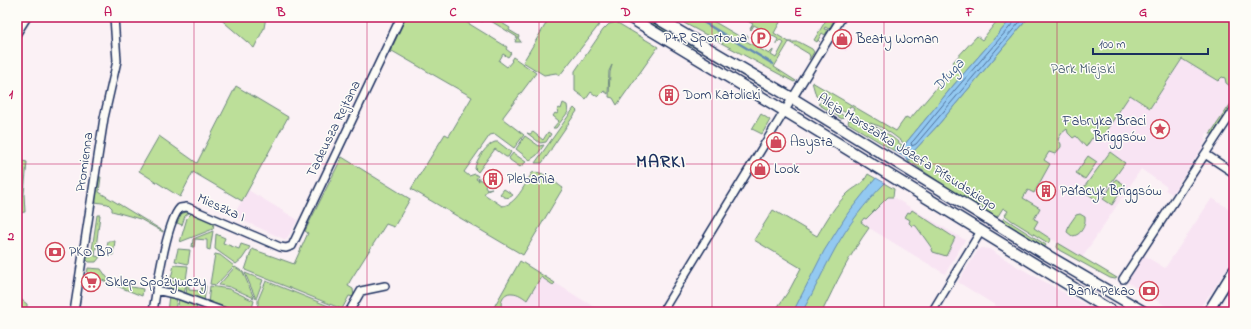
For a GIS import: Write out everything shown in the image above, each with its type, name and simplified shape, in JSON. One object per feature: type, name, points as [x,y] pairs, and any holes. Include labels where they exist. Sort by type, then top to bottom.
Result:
[{"type":"main road","name":"Aleja Marszałka Józefa Piłsudskiego","points":[[629,17],[785,110],[1113,312]]},
{"type":"main road","name":"Aleja Marszałka Józefa Piłsudskiego","points":[[655,17],[792,98],[1044,254],[1144,312]]},
{"type":"street","points":[[17,33],[27,17]]},
{"type":"street","name":"Promienna","points":[[74,312],[104,118],[117,62],[118,51],[114,17]]},
{"type":"street","name":"Tadeusza Rejtana","points":[[286,248],[292,246],[401,17]]},
{"type":"street","points":[[662,312],[842,17]]},
{"type":"street","points":[[1123,279],[1234,110]]},
{"type":"street","points":[[1205,154],[1234,173]]},
{"type":"street","name":"Mieszka I","points":[[153,312],[156,290],[168,236],[175,214],[182,207],[187,207],[237,230],[286,248]]},
{"type":"street","points":[[932,312],[981,230]]},
{"type":"street","points":[[1203,312],[1210,308],[1234,270]]},
{"type":"street","points":[[349,312],[361,291],[385,286]]},
{"type":"street","points":[[156,290],[173,294],[225,312]]},
{"type":"shaded area","points":[[840,34],[853,43],[846,51],[834,44]]},
{"type":"shaded area","points":[[1182,59],[1218,81],[1222,77],[1225,78],[1226,83],[1234,89],[1234,99],[1210,134],[1208,132],[1204,138],[1206,140],[1203,146],[1172,194],[1165,190],[1167,187],[1141,169],[1082,258],[1002,208],[1063,118],[1109,125],[1130,95],[1150,108]]},
{"type":"shaded area","points":[[248,190],[298,220],[286,240],[233,216]]},
{"type":"shaded area","points":[[889,197],[893,197],[965,240],[945,274],[861,223],[864,218],[866,219]]},
{"type":"shaded area","points":[[1212,198],[1234,212],[1234,258],[1200,307],[1194,312],[1176,312],[1123,279],[1140,253],[1165,268]]},
{"type":"shaded area","points":[[982,248],[989,249],[1018,267],[1092,308],[1089,312],[1006,312],[958,282],[978,250]]},
{"type":"shaded area","points":[[520,261],[602,312],[502,312],[494,307]]},
{"type":"shaded area","name":"Sklep Spożywczy","points":[[87,274],[97,277],[93,289],[85,287]]},
{"type":"green space","points":[[218,17],[266,17],[264,28],[254,48]]},
{"type":"green space","points":[[406,17],[458,17],[507,47],[506,49],[511,53],[508,57],[503,54],[499,61],[507,67],[512,61],[511,60],[513,57],[536,73],[503,117],[503,119],[524,135],[514,148],[495,134],[490,135],[464,172],[469,176],[475,174],[478,176],[476,179],[479,181],[478,178],[486,184],[485,186],[487,189],[492,188],[487,190],[484,194],[502,206],[507,205],[516,198],[532,173],[540,173],[563,188],[523,255],[411,189],[445,134],[449,136],[472,97],[392,51],[391,53],[390,52]]},
{"type":"green space","points":[[480,17],[492,17],[510,28],[509,30],[519,36],[518,38],[521,42],[515,42],[517,37],[486,18],[482,22]]},
{"type":"green space","points":[[550,17],[601,17],[602,19],[600,18],[599,25],[560,75],[556,73],[544,75],[523,62]]},
{"type":"green space","points":[[638,17],[645,17],[769,89],[768,91],[706,54]]},
{"type":"green space","points":[[686,17],[706,17],[744,39],[747,35],[746,41],[769,54],[773,50],[771,55],[776,58],[784,43],[780,40],[776,44],[778,39],[754,25],[751,30],[750,29],[753,24],[740,17],[783,17],[774,33],[789,42],[774,67],[796,81],[794,82],[684,23]]},
{"type":"green space","points":[[821,17],[836,17],[829,29],[825,27],[824,29],[828,30],[825,35],[822,33],[817,42],[814,40],[826,20]]},
{"type":"green space","points":[[1000,17],[1013,17],[905,144],[879,126],[850,116],[854,109],[850,106],[846,113],[816,96],[812,82],[896,131],[906,117],[910,119],[956,66],[953,62],[977,36],[982,40]]},
{"type":"green space","name":"Park Miejski","points":[[1029,17],[1234,18],[1234,89],[1226,83],[1225,78],[1222,77],[1218,81],[1182,59],[1150,108],[1130,95],[1099,141],[1092,138],[1086,147],[1076,136],[1073,138],[1068,133],[1067,129],[1062,133],[1058,139],[1061,147],[1055,154],[1049,152],[1044,160],[1050,164],[1034,193],[1028,190],[1023,198],[1040,208],[1034,219],[1038,221],[1034,228],[1051,239],[1048,243],[1011,220],[1005,215],[1008,211],[1003,208],[996,217],[945,186],[906,159],[907,158],[909,160],[912,153],[938,125]]},
{"type":"green space","points":[[616,22],[658,47],[617,105],[613,98],[609,97],[610,72],[612,65],[609,71],[608,94],[604,91],[598,97],[591,92],[586,99],[575,91],[575,71],[603,30],[609,24]]},
{"type":"green space","points":[[789,42],[799,42],[812,49],[814,52],[809,60],[809,54]]},
{"type":"green space","points":[[236,86],[288,117],[242,201],[193,172],[180,197],[139,171],[159,136],[197,163]]},
{"type":"green space","points":[[1234,99],[1234,102],[1213,134],[1210,134]]},
{"type":"green space","points":[[821,102],[844,116],[842,119],[818,104]]},
{"type":"green space","points":[[563,103],[567,105],[568,112],[556,128],[553,128],[559,121],[553,116],[555,113],[557,114],[559,108],[561,109]]},
{"type":"green space","points":[[574,108],[577,111],[542,163],[535,163]]},
{"type":"green space","points":[[761,114],[770,120],[762,134],[752,129]]},
{"type":"green space","points":[[849,119],[874,126],[882,130],[903,146],[901,148],[898,147],[895,150],[896,152],[848,123]]},
{"type":"green space","points":[[533,132],[543,140],[548,132],[551,134],[546,142],[540,143],[527,133],[530,134]]},
{"type":"green space","points":[[525,136],[539,146],[544,145],[537,155],[530,160],[516,149]]},
{"type":"green space","points":[[498,142],[511,152],[508,157],[506,157],[495,149],[478,172],[475,169],[479,157],[488,146]]},
{"type":"green space","points":[[1110,152],[1125,163],[1098,201],[1082,190]]},
{"type":"green space","points":[[513,153],[526,162],[520,167],[509,158]]},
{"type":"green space","points":[[1088,156],[1097,162],[1085,179],[1076,173]]},
{"type":"green space","points":[[342,157],[410,199],[394,227],[386,224],[350,281],[348,286],[353,289],[354,297],[349,296],[342,309],[245,270],[252,249],[294,264],[308,233],[305,231]]},
{"type":"green space","points":[[17,160],[27,162],[24,194],[25,212],[17,213]]},
{"type":"green space","points":[[868,174],[894,189],[893,197],[888,197],[861,222],[869,228],[849,258],[822,312],[764,312],[777,308],[790,289],[801,268],[754,240],[773,210],[817,236],[839,203],[848,193],[866,178]]},
{"type":"green space","points":[[99,177],[101,177],[99,192],[163,232],[140,219],[112,211],[112,208],[108,204],[95,202]]},
{"type":"green space","points":[[1116,179],[1125,185],[1112,205],[1103,199]]},
{"type":"green space","points":[[504,189],[513,195],[505,197],[500,194]]},
{"type":"green space","points":[[912,210],[955,238],[946,256],[933,252],[916,226],[912,226],[909,223],[910,220],[905,217],[908,212],[910,213]]},
{"type":"green space","points":[[190,212],[185,216],[182,225],[177,223],[181,214]]},
{"type":"green space","points":[[192,213],[214,223],[213,229],[180,242],[187,218]]},
{"type":"green space","points":[[1080,214],[1085,217],[1084,227],[1078,234],[1072,236],[1067,232],[1069,225],[1076,215]]},
{"type":"green space","points":[[97,215],[100,215],[95,256],[100,257],[96,262],[89,262],[86,257],[91,257]]},
{"type":"green space","points":[[1004,218],[1046,245],[1044,248],[1002,221]]},
{"type":"green space","points":[[213,231],[210,250],[207,249],[207,240],[195,239],[194,247],[192,247],[193,239]]},
{"type":"green space","points":[[216,234],[225,238],[223,243],[239,249],[241,244],[250,247],[242,259],[236,264],[215,249]]},
{"type":"green space","points":[[108,241],[115,241],[113,255],[106,254]]},
{"type":"green space","points":[[1058,243],[1117,278],[1110,278],[1059,250],[1057,247]]},
{"type":"green space","points":[[178,249],[190,250],[188,264],[175,261]]},
{"type":"green space","points":[[215,254],[220,255],[234,266],[216,285],[210,284]]},
{"type":"green space","points":[[520,261],[555,283],[553,285],[541,277],[527,300],[520,295],[509,293],[503,297],[501,303],[504,312],[494,307]]},
{"type":"green space","points":[[174,265],[188,266],[186,280],[171,278]]},
{"type":"green space","points":[[235,267],[243,272],[254,298],[230,287],[219,285]]},
{"type":"green space","points":[[88,268],[101,269],[111,283],[143,289],[142,296],[87,274]]},
{"type":"green space","points":[[245,273],[263,280],[256,299]]},
{"type":"green space","points":[[171,281],[186,283],[184,295],[170,290]]},
{"type":"green space","points":[[266,281],[341,311],[256,312],[258,300]]},
{"type":"green space","points":[[187,284],[189,284],[189,290],[201,291],[202,285],[206,286],[204,302],[186,296]]},
{"type":"green space","points":[[210,286],[229,289],[254,301],[251,312],[229,312],[208,303]]},
{"type":"green space","points":[[169,295],[177,297],[175,312],[167,312]]},
{"type":"green space","points":[[19,298],[27,304],[27,312],[17,312],[17,300]]},
{"type":"green space","points":[[179,298],[197,304],[196,310],[178,307]]},
{"type":"water","points":[[1013,17],[1029,17],[938,125],[912,153],[909,160],[896,152],[894,148],[895,146],[901,148],[905,144]]},
{"type":"water","points":[[876,178],[885,183],[864,206],[845,231],[802,312],[793,312],[824,251],[848,213]]},
{"type":"waterway","points":[[695,17],[773,64]]},
{"type":"place","name":"P+R Sportowa","points":[[761,38]]},
{"type":"place","name":"Beaty Woman","points":[[842,39]]},
{"type":"place","name":"Dom Katolicki","points":[[669,95]]},
{"type":"place","name":"Fabryka Braci Briggsów","points":[[1160,129]]},
{"type":"place","name":"Asysta","points":[[776,142]]},
{"type":"place","name":"Look","points":[[760,169]]},
{"type":"place","name":"Plebania","points":[[493,179]]},
{"type":"place","name":"Pałacyk Briggsów","points":[[1046,191]]},
{"type":"place","name":"PKO BP","points":[[55,252]]},
{"type":"place","name":"Sklep Spożywczy","points":[[91,282]]},
{"type":"place","name":"Bank Pekao","points":[[1149,291]]},
{"type":"district","name":"MARKI","points":[[661,163]]},
{"type":"water label","name":"Długa","points":[[949,75]]}]
